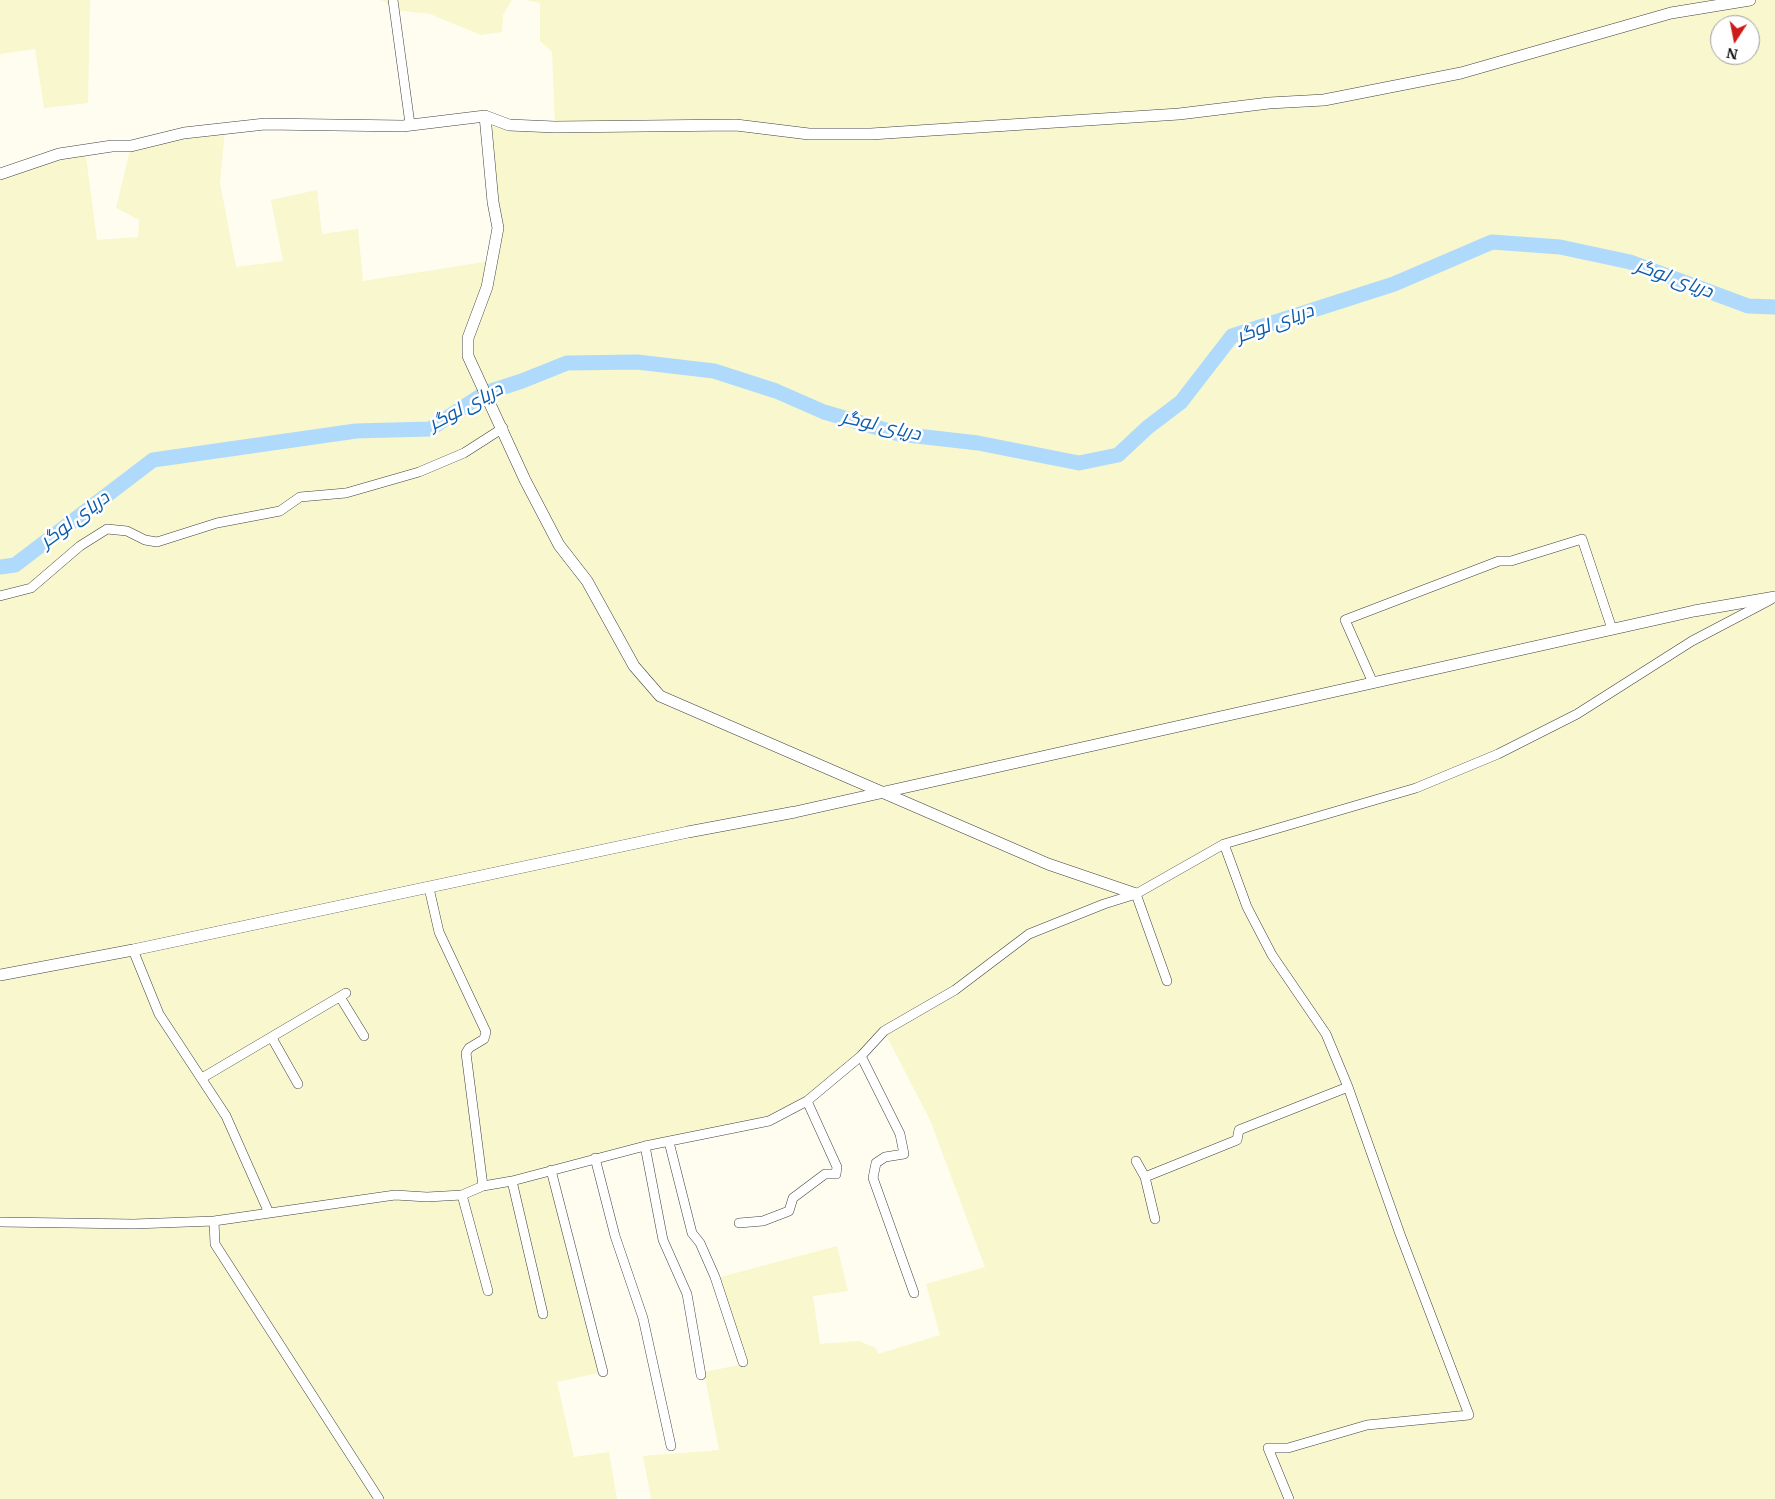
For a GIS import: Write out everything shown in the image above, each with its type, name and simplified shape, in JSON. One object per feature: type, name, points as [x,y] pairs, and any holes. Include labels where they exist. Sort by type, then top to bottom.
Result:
[{"type":"street","points":[[394,0],[410,124]]},
{"type":"street","points":[[0,174],[59,154],[112,146],[131,146],[184,133],[264,124],[410,124],[485,116],[509,125],[555,127],[736,125],[808,134],[846,135],[1179,114],[1269,103],[1324,100],[1461,72],[1641,20],[1750,0]]},
{"type":"street","points":[[485,116],[493,202],[498,228],[486,287],[468,338],[468,356],[473,370],[503,428],[525,480],[559,545],[587,581],[634,666],[660,696],[1048,864],[1136,894]]},
{"type":"street","points":[[0,596],[31,588],[80,546],[107,529],[127,531],[145,540],[157,542],[217,523],[280,511],[300,497],[346,493],[420,472],[464,453],[503,428]]},
{"type":"street","points":[[1373,683],[1345,620],[1499,561],[1511,561],[1582,539],[1612,629]]},
{"type":"street","points":[[0,975],[133,950],[251,923],[429,888],[882,793],[1694,611],[1775,597]]},
{"type":"street","points":[[0,1222],[134,1224],[214,1221],[394,1196],[462,1195],[483,1186],[512,1181],[595,1158],[769,1121],[807,1101],[861,1056],[884,1031],[955,990],[1029,934],[1104,904],[1136,894],[1224,844],[1416,788],[1498,754],[1577,714],[1692,641],[1775,597]]},
{"type":"street","points":[[1224,844],[1247,907],[1272,955],[1326,1034],[1348,1086],[1400,1234],[1468,1414],[1367,1425],[1288,1448],[1268,1448],[1290,1499]]},
{"type":"street","points":[[429,888],[439,932],[486,1032],[484,1040],[469,1048],[466,1053],[483,1186]]},
{"type":"street","points":[[1136,894],[1167,981]]},
{"type":"street","points":[[133,950],[159,1014],[226,1116],[269,1213]]},
{"type":"street","points":[[202,1078],[343,995],[364,1036]]},
{"type":"street","points":[[272,1038],[298,1084]]},
{"type":"street","points":[[861,1056],[900,1134],[904,1154],[885,1157],[876,1163],[873,1178],[914,1293]]},
{"type":"street","points":[[1145,1177],[1237,1140],[1239,1130],[1348,1086]]},
{"type":"street","points":[[739,1223],[763,1221],[788,1211],[793,1198],[825,1174],[836,1174],[837,1167],[807,1101]]},
{"type":"street","points":[[669,1142],[692,1233],[700,1243],[715,1277],[743,1362]]},
{"type":"street","points":[[645,1146],[663,1240],[687,1294],[701,1375]]},
{"type":"street","points":[[595,1158],[615,1236],[643,1318],[671,1446]]},
{"type":"street","points":[[1136,1161],[1145,1177],[1155,1219]]},
{"type":"street","points":[[551,1170],[603,1372]]},
{"type":"street","points":[[512,1181],[543,1314]]},
{"type":"street","points":[[462,1195],[488,1290]]},
{"type":"street","points":[[214,1221],[215,1244],[379,1499]]},
{"type":"green space","points":[[0,0],[90,0],[88,103],[44,108],[35,49],[0,54]]},
{"type":"green space","points":[[379,0],[512,0],[503,15],[502,32],[481,35],[430,14],[395,10],[384,1]]},
{"type":"green space","points":[[526,0],[1775,0],[1775,1499],[651,1499],[643,1456],[719,1450],[704,1372],[744,1364],[717,1278],[837,1246],[848,1291],[813,1296],[820,1344],[859,1341],[876,1348],[878,1354],[940,1335],[926,1284],[985,1267],[930,1120],[884,1031],[807,1101],[769,1121],[552,1170],[603,1372],[557,1382],[574,1457],[609,1452],[617,1499],[0,1499],[0,174],[85,149],[97,240],[138,237],[139,220],[116,208],[131,146],[225,129],[220,183],[236,267],[283,261],[271,200],[317,190],[322,234],[358,229],[363,281],[491,261],[497,237],[485,116],[555,127],[552,52],[540,41],[540,3]]},
{"type":"waterway","name":"دریای لوگر","points":[[0,567],[15,565],[153,460],[356,431],[430,429],[485,393],[567,363],[637,362],[714,371],[776,391],[824,412],[899,434],[978,443],[1079,463],[1118,455],[1148,427],[1181,402],[1232,336],[1394,284],[1492,242],[1560,247],[1630,262],[1748,306],[1775,307]]}]
